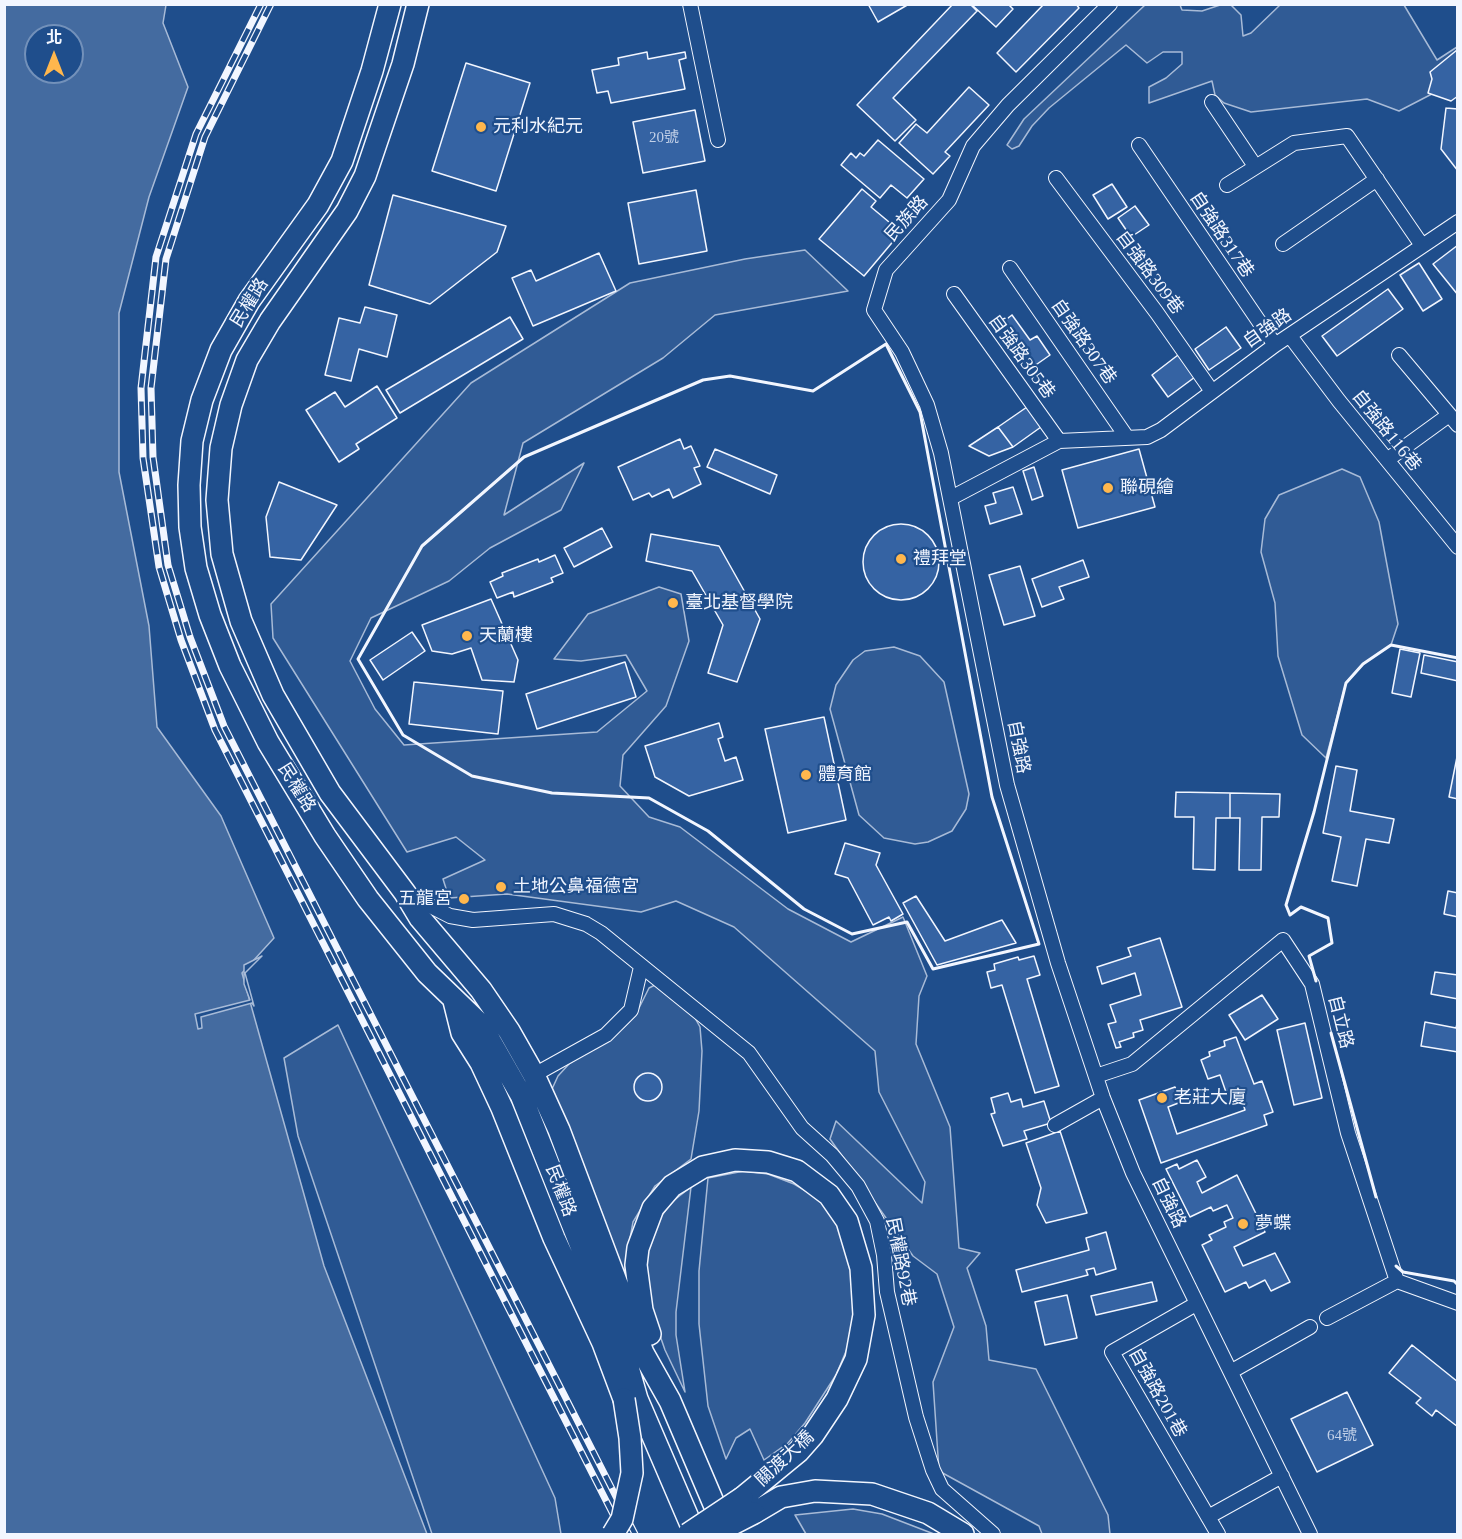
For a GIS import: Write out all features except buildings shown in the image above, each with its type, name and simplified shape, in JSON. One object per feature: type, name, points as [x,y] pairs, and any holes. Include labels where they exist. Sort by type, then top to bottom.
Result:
[{"type":"main road","name":"民權路","points":[[390,4],[372,71],[342,161],[318,205],[249,301],[221,351],[202,400],[192,441],[189,485],[190,527],[196,568],[210,615],[230,666],[268,742],[368,898],[428,973],[481,1025],[501,1056],[536,1128],[625,1357],[637,1399],[706,1531]]},
{"type":"main road","name":"民權路","points":[[418,4],[403,64],[365,176],[347,211],[270,321],[247,360],[231,405],[221,448],[217,500],[222,554],[238,610],[273,695],[330,793],[405,893],[420,918],[481,990],[509,1031],[534,1075],[559,1130],[643,1353],[670,1401],[706,1531]]},
{"type":"main road","points":[[454,1001],[462,1033],[481,1063],[502,1108],[554,1238],[603,1343],[624,1399],[632,1473],[622,1519],[613,1534]]},
{"type":"main road","name":"關渡大橋","points":[[670,1401],[642,1310],[636,1265],[645,1224],[653,1208],[672,1186],[703,1167],[735,1160],[768,1162],[797,1171],[829,1195],[847,1221],[861,1268],[864,1315],[856,1359],[837,1399],[813,1436],[748,1505],[706,1531]]},
{"type":"main road","name":"關渡大橋","points":[[748,1505],[815,1491],[872,1494],[928,1513],[963,1534]]},
{"type":"street","points":[[690,4],[718,140]]},
{"type":"street","name":"民族路","points":[[951,498],[942,453],[927,405],[902,352],[874,310],[886,270],[949,200],[973,146],[1008,105],[1110,4]]},
{"type":"street","points":[[1212,102],[1256,166]]},
{"type":"street","points":[[1227,185],[1294,143],[1347,136],[1421,244]]},
{"type":"street","name":"自強路317巷","points":[[1138,145],[1275,345]]},
{"type":"street","name":"自強路309巷","points":[[1056,178],[1157,313],[1211,390]]},
{"type":"street","points":[[1282,244],[1377,179]]},
{"type":"street","name":"自強路","points":[[1310,1534],[1133,1173],[1103,1098],[1058,963],[1007,785],[951,498],[1059,441],[1126,436],[1148,437],[1161,430],[1211,390],[1275,345],[1421,244],[1458,222]]},
{"type":"street","name":"自強路307巷","points":[[1010,268],[1126,436]]},
{"type":"street","name":"自強路305巷","points":[[954,294],[1059,441]]},
{"type":"street","name":"自強路116巷","points":[[1290,336],[1458,547]]},
{"type":"street","points":[[1387,460],[1453,420],[1399,355]]},
{"type":"street","name":"民權路","points":[[405,893],[450,916],[473,920],[538,914],[571,918],[601,933],[714,1026]]},
{"type":"street","name":"自立路","points":[[1096,1076],[1132,1064],[1282,940],[1312,984],[1348,1133],[1396,1281]]},
{"type":"street","points":[[534,1075],[606,1035],[631,1010],[641,967]]},
{"type":"street","name":"民權路92巷","points":[[714,1026],[749,1053],[802,1128],[832,1155],[858,1186],[877,1221],[890,1303],[916,1417],[933,1470],[942,1489],[993,1534]]},
{"type":"street","points":[[1055,1125],[1103,1098]]},
{"type":"street","points":[[1327,1318],[1396,1281],[1458,1303]]},
{"type":"street","name":"自強路201巷","points":[[1196,1304],[1112,1352],[1218,1534]]},
{"type":"street","points":[[1232,1371],[1310,1327]]},
{"type":"street","points":[[1208,1517],[1282,1476]]},
{"type":"shaded area","points":[[5,5],[166,5],[163,23],[188,87],[149,197],[119,313],[119,472],[149,626],[157,727],[221,816],[274,938],[242,973],[324,1266],[427,1534],[5,1534]]},
{"type":"shaded area","points":[[1145,5],[1180,5],[1182,10],[1202,11],[1220,5],[1231,5],[1241,15],[1243,36],[1251,33],[1280,5],[1404,5],[1437,60],[1457,47],[1457,81],[1399,111],[1367,99],[1251,112],[1224,103],[1215,95],[1212,81],[1149,103],[1149,87],[1166,78],[1182,64],[1182,52],[1163,52],[1147,63],[1126,45],[1049,108],[1032,126],[1019,146],[1012,149],[1007,145],[1024,119]]},
{"type":"shaded area","points":[[805,250],[848,291],[715,315],[663,358],[523,443],[504,515],[584,463],[561,510],[490,548],[449,581],[371,618],[350,661],[375,709],[404,745],[597,732],[647,691],[626,655],[581,661],[554,659],[588,614],[659,587],[681,594],[689,641],[666,706],[623,755],[620,786],[649,817],[680,827],[788,909],[851,942],[903,917],[927,976],[919,996],[916,1044],[950,1127],[959,1248],[980,1253],[967,1268],[986,1326],[989,1360],[1036,1369],[1108,1515],[1110,1534],[1042,1534],[1039,1526],[939,1471],[933,1382],[954,1327],[937,1274],[913,1256],[830,1139],[836,1121],[922,1203],[925,1182],[879,1092],[875,1051],[734,927],[676,901],[641,912],[507,894],[449,898],[443,879],[485,860],[456,837],[407,852],[273,638],[271,604],[471,383],[630,283],[745,259]]},
{"type":"shaded area","points":[[1342,469],[1360,477],[1379,522],[1398,624],[1391,645],[1363,664],[1346,683],[1326,758],[1302,735],[1278,656],[1275,603],[1261,552],[1265,519],[1279,495]]},
{"type":"shaded area","points":[[894,647],[920,656],[944,682],[969,794],[966,809],[952,831],[928,842],[915,844],[884,838],[859,815],[830,709],[836,685],[853,660],[865,651]]},
{"type":"shaded area","points":[[655,985],[695,1018],[700,1027],[702,1051],[699,1111],[691,1159],[655,1186],[633,1222],[625,1266],[626,1285],[553,1100],[552,1089],[558,1076],[569,1064],[623,1028],[635,1016],[649,988]]},
{"type":"shaded area","points":[[338,1025],[555,1498],[561,1534],[432,1534],[298,1136],[284,1058]]},
{"type":"shaded area","points":[[744,1171],[768,1174],[794,1184],[816,1197],[834,1215],[853,1260],[855,1319],[847,1349],[836,1375],[805,1423],[788,1443],[764,1460],[750,1429],[736,1438],[726,1459],[708,1406],[699,1324],[699,1271],[708,1178]]},
{"type":"shaded area","points":[[691,1187],[676,1312],[676,1335],[685,1392],[665,1350],[656,1324],[648,1297],[645,1270],[648,1243],[658,1220],[673,1201]]},
{"type":"shaded area","points":[[853,1509],[882,1514],[934,1534],[806,1534],[795,1515]]},
{"type":"pier","points":[[262,956],[245,973],[254,1006],[252,1003],[201,1017],[202,1028],[198,1029],[195,1014],[250,1000],[244,984],[244,965]]},
{"type":"railway","points":[[261,4],[196,134],[156,257],[141,388],[143,458],[159,567],[181,640],[215,730],[623,1534]]},
{"type":"railway","points":[[271,4],[205,137],[166,259],[151,388],[153,457],[168,565],[190,637],[224,726],[635,1534]]},
{"type":"wall","points":[[886,344],[920,412],[992,797],[1039,944],[933,969],[907,922],[852,934],[804,909],[708,831],[649,798],[552,793],[472,776],[403,735],[358,659],[422,546],[524,457],[703,380],[730,376],[813,391],[886,344]]},
{"type":"wall","points":[[1316,981],[1309,956],[1332,943],[1328,918],[1301,907],[1290,915],[1286,905],[1314,812],[1346,683],[1363,664],[1391,645],[1458,658]]},
{"type":"wall","points":[[1331,1033],[1376,1197]]},
{"type":"wall","points":[[1396,1266],[1403,1272],[1454,1281],[1458,1285]]},
{"type":"place","name":"元利水紀元","points":[[481,127]]},
{"type":"place","name":"聯硯繪","points":[[1108,488]]},
{"type":"place","name":"禮拜堂","points":[[901,559]]},
{"type":"place","name":"臺北基督學院","points":[[673,603]]},
{"type":"place","name":"天蘭樓","points":[[467,636]]},
{"type":"place","name":"體育館","points":[[806,775]]},
{"type":"place","name":"土地公鼻福德宮","points":[[501,887]]},
{"type":"place","name":"五龍宮","points":[[464,899]]},
{"type":"place","name":"老莊大廈","points":[[1162,1098]]},
{"type":"place","name":"夢蝶","points":[[1243,1224]]}]
